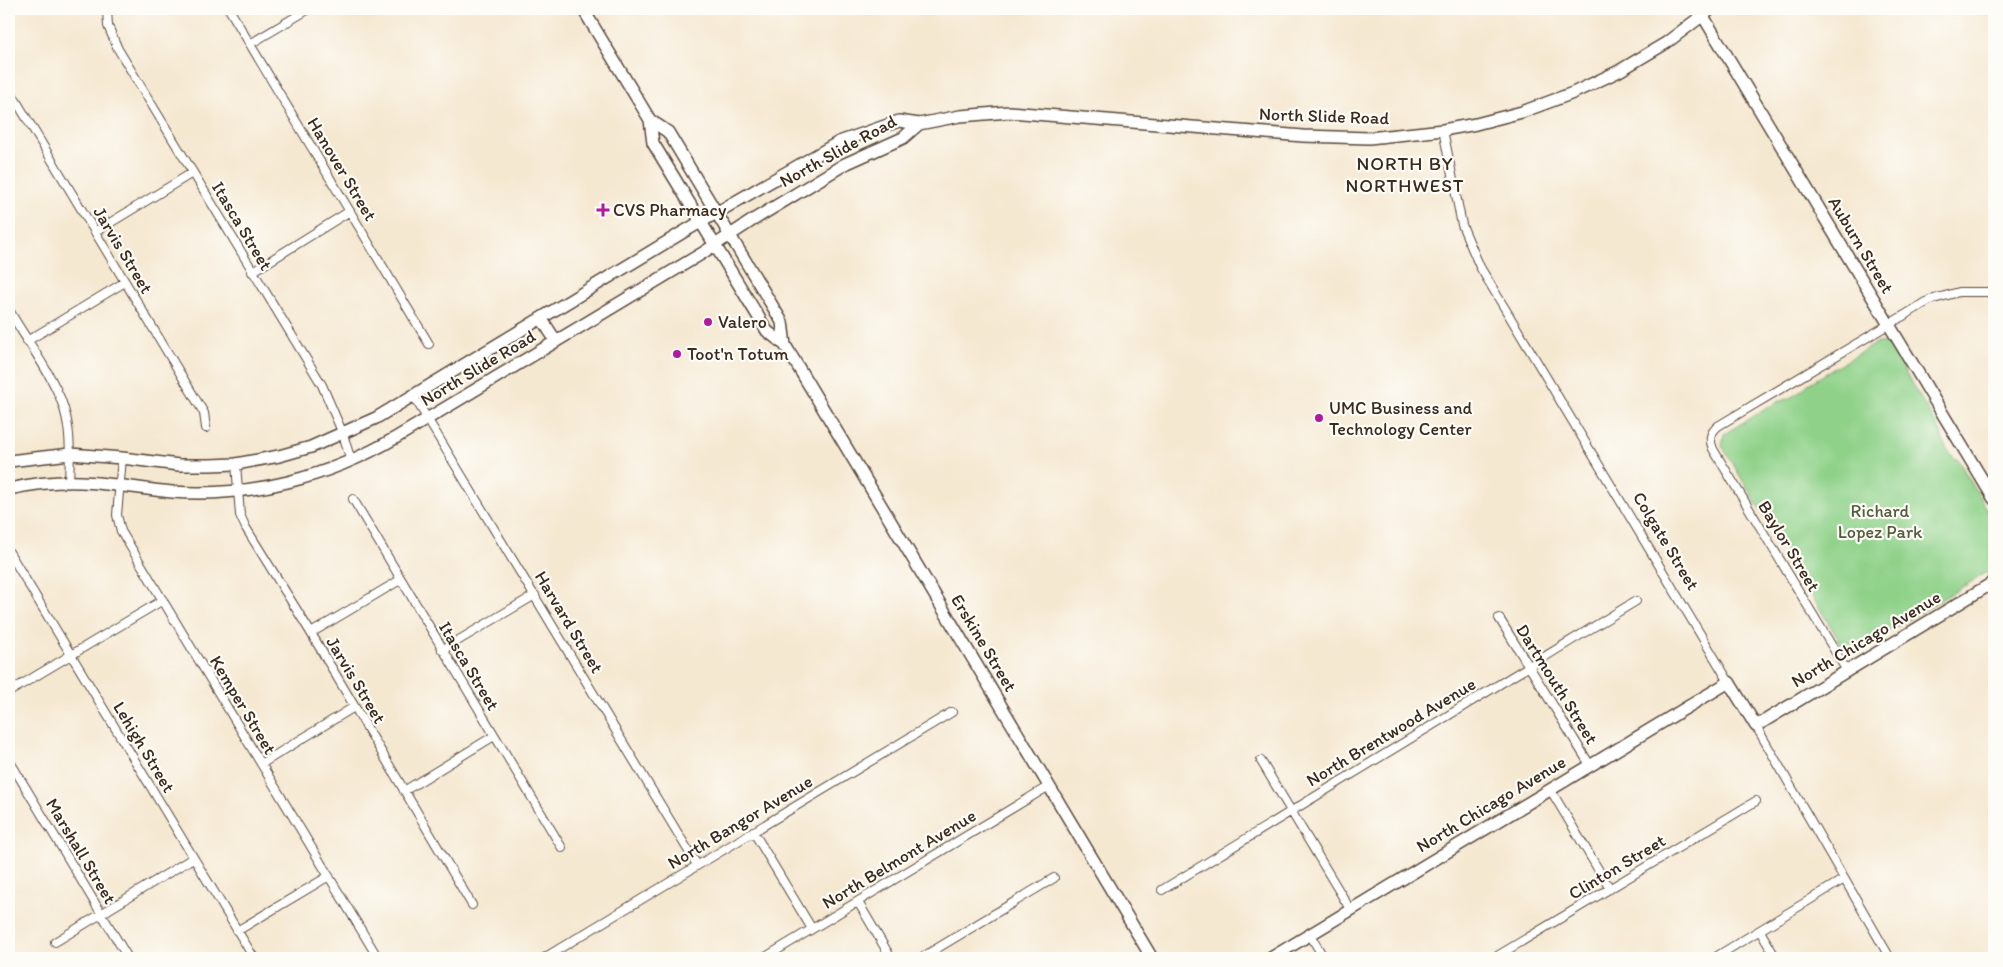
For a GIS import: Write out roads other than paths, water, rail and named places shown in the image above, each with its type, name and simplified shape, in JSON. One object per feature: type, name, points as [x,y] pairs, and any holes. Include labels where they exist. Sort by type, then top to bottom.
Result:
[{"type":"main road","name":"Erskine Street","points":[[583,9],[650,120],[653,143],[767,331],[785,345],[1152,958]]},
{"type":"main road","name":"North Slide Road","points":[[9,461],[70,454],[179,465],[236,464],[279,456],[343,434],[376,418],[701,222],[839,142],[899,121],[918,124],[960,116],[1009,112],[1303,136],[1369,138],[1443,130],[1522,112],[1573,93],[1619,71],[1666,43],[1704,11]]},
{"type":"main road","name":"Auburn Street","points":[[1704,11],[1888,324],[1994,499]]},
{"type":"main road","name":"Erskine Street","points":[[650,120],[668,132],[717,213],[782,322],[785,345]]},
{"type":"main road","name":"North Slide Road","points":[[9,489],[69,482],[120,485],[189,493],[238,491],[297,480],[351,462],[382,446],[846,164],[904,138],[918,124]]},
{"type":"main road","points":[[541,318],[556,341]]},
{"type":"main road","name":"North Chicago Avenue","points":[[1756,726],[1994,582]]},
{"type":"main road","name":"Colgate Street","points":[[1729,682],[1756,726]]},
{"type":"main road","name":"North Chicago Avenue","points":[[1271,958],[1729,682]]},
{"type":"street","name":"Itasca Street","points":[[107,9],[108,26],[112,38],[322,385],[343,434],[351,462]]},
{"type":"street","name":"Hanover Street","points":[[229,9],[429,344]]},
{"type":"street","points":[[250,44],[309,9]]},
{"type":"street","name":"Jarvis Street","points":[[9,89],[204,413],[206,428]]},
{"type":"street","name":"Colgate Street","points":[[1443,130],[1462,225],[1473,253],[1729,682]]},
{"type":"street","points":[[95,232],[192,173]]},
{"type":"street","points":[[252,272],[350,211]]},
{"type":"street","points":[[27,341],[125,282]]},
{"type":"street","points":[[1888,324],[1939,296],[1959,292],[1994,292]]},
{"type":"street","points":[[9,310],[56,389],[64,406],[70,454],[69,482]]},
{"type":"street","name":"Baylor Street","points":[[1847,671],[1710,442],[1711,435],[1718,426],[1888,324]]},
{"type":"street","name":"Harvard Street","points":[[413,395],[697,865]]},
{"type":"street","name":"Kemper Street","points":[[122,458],[117,514],[121,531],[378,958]]},
{"type":"street","name":"Jarvis Street","points":[[236,464],[240,515],[246,528],[311,633],[472,905]]},
{"type":"street","name":"Itasca Street","points":[[353,499],[562,848]]},
{"type":"street","name":"Lehigh Street","points":[[9,552],[254,958]]},
{"type":"street","points":[[311,633],[400,580]]},
{"type":"street","points":[[442,650],[535,595]]},
{"type":"street","points":[[9,692],[163,600]]},
{"type":"street","name":"North Brentwood Avenue","points":[[1162,890],[1636,601]]},
{"type":"street","name":"Dartmouth Street","points":[[1499,618],[1590,765]]},
{"type":"street","points":[[261,764],[354,707]]},
{"type":"street","name":"North Bangor Avenue","points":[[544,958],[952,712]]},
{"type":"street","name":"Colgate Street","points":[[1756,726],[1890,958]]},
{"type":"street","points":[[404,791],[494,736]]},
{"type":"street","name":"Marshall Street","points":[[9,760],[128,958]]},
{"type":"street","points":[[1261,761],[1350,909]]},
{"type":"street","name":"North Belmont Avenue","points":[[767,958],[1049,786]]},
{"type":"street","points":[[1550,789],[1610,889]]},
{"type":"street","name":"Clinton Street","points":[[1494,958],[1756,801]]},
{"type":"street","points":[[753,831],[812,929]]},
{"type":"street","points":[[55,942],[193,858]]},
{"type":"street","points":[[237,931],[329,876]]},
{"type":"street","points":[[921,958],[1054,878]]},
{"type":"street","points":[[1714,958],[1844,879]]},
{"type":"street","points":[[858,902],[892,958]]},
{"type":"street","points":[[1760,930],[1776,958]]},
{"type":"street","points":[[1310,934],[1324,958]]},
{"type":"place","name":"CVS Pharmacy","points":[[603,210]]},
{"type":"place","name":"Valero","points":[[708,322]]},
{"type":"place","name":"Toot'n Totum","points":[[677,354]]},
{"type":"place","name":"UMC Business and Technology Center","points":[[1319,418]]},
{"type":"district","name":"NORTH BY NORTHWEST","points":[[1405,174]]},
{"type":"park label","name":"Richard Lopez Park","points":[[1880,521]]}]
